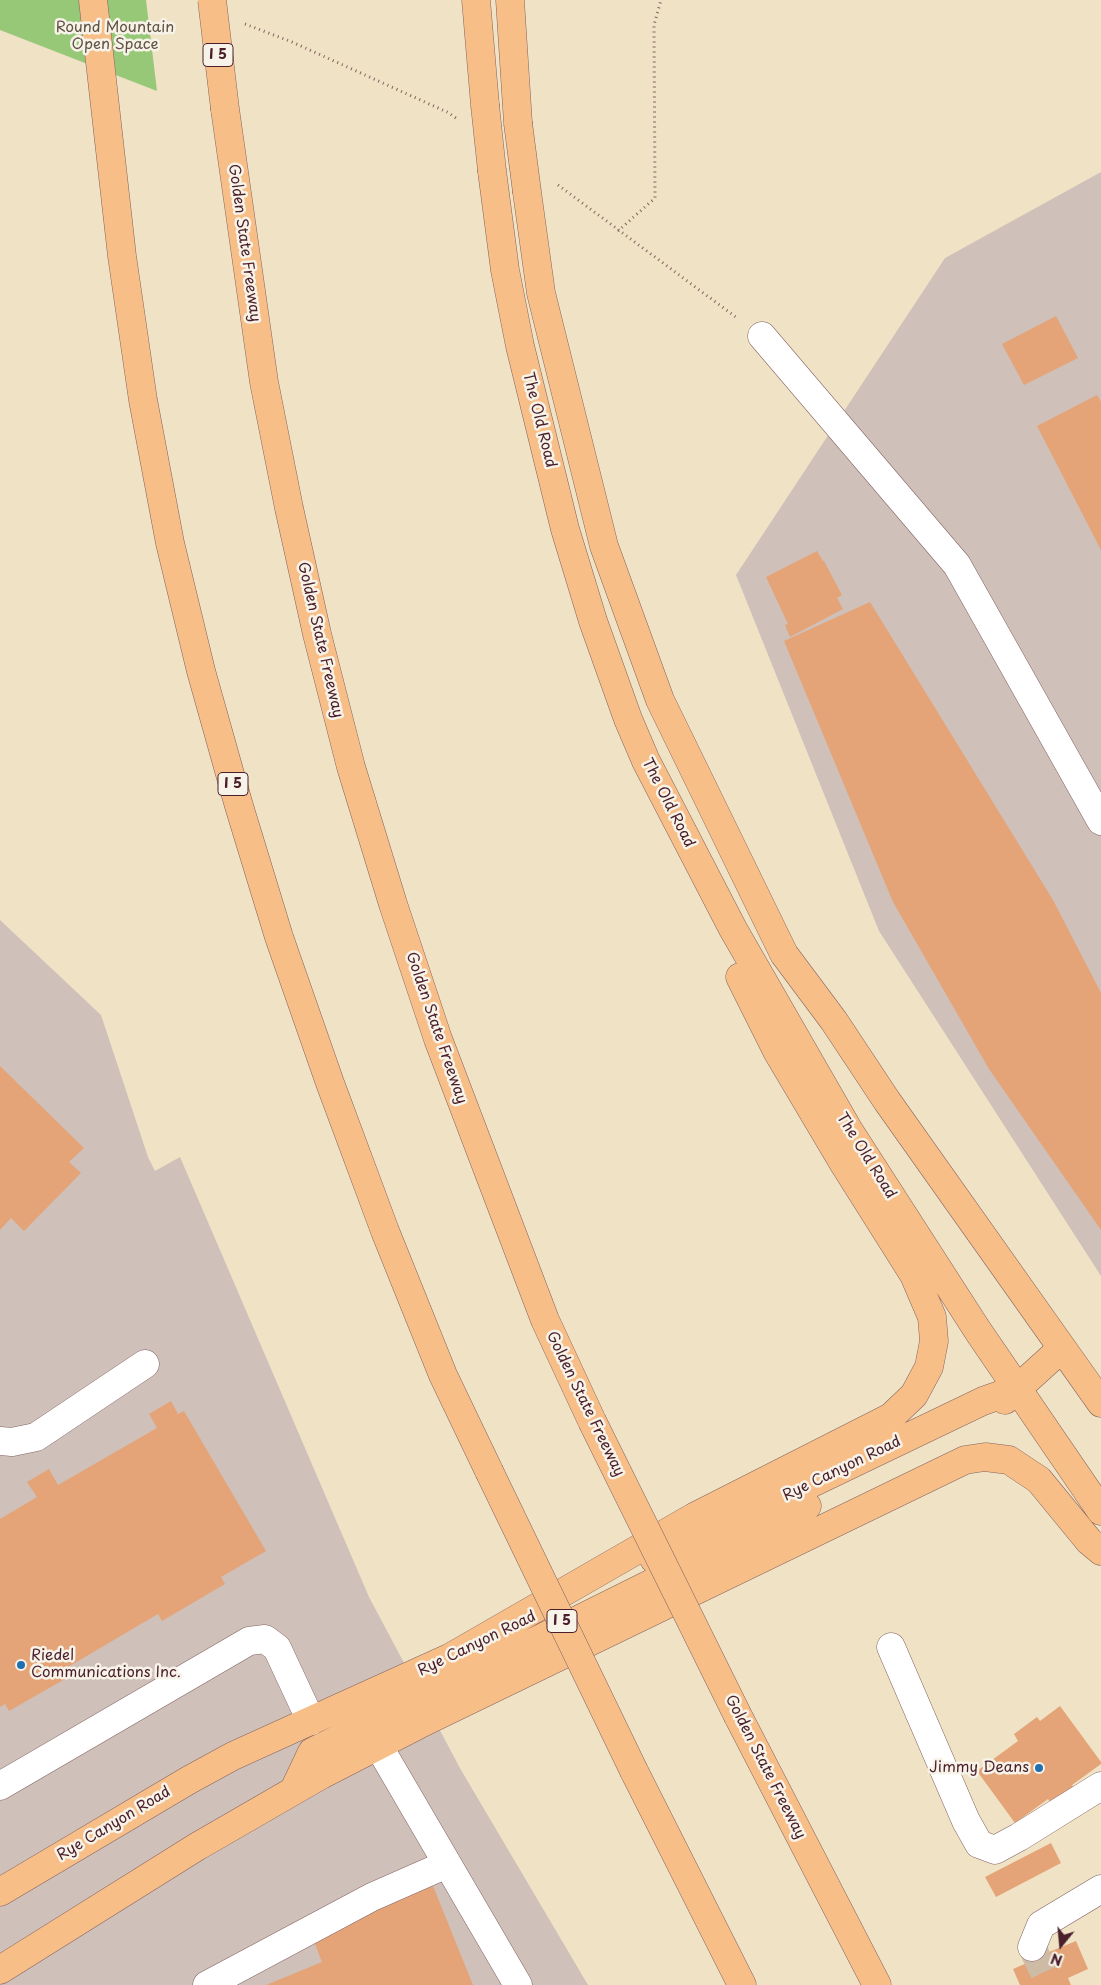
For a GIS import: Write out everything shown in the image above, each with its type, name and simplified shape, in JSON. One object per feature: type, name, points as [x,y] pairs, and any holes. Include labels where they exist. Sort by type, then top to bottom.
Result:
[{"type":"main road","name":"I 5","points":[[93,0],[122,256],[143,400],[170,543],[201,671],[239,806],[279,937],[385,1231],[443,1375],[634,1771],[742,1985]]},
{"type":"main road","name":"Golden State Freeway","points":[[212,0],[224,109],[264,382],[289,508],[317,634],[351,768],[393,904],[442,1048],[545,1320],[592,1421],[738,1716],[877,1985]]},
{"type":"main road","name":"The Old Road","points":[[476,0],[492,171],[505,270],[520,346],[565,528],[593,621],[628,719],[646,761],[733,929],[848,1129],[1017,1389],[1101,1511]]},
{"type":"main road","points":[[510,0],[518,123],[541,293],[604,546],[660,700],[784,954],[834,1021],[887,1101],[1101,1403]]},
{"type":"main road","points":[[444,1661],[694,1517],[891,1417],[914,1395],[929,1367],[934,1341],[932,1317],[914,1275],[844,1164],[777,1051],[667,830],[646,761]]},
{"type":"main road","name":"Rye Canyon Road","points":[[294,1790],[312,1752],[986,1418],[1061,1349]]},
{"type":"main road","name":"Rye Canyon Road","points":[[0,1892],[189,1780],[234,1756],[444,1661],[983,1401],[1017,1389]]},
{"type":"main road","points":[[0,1970],[198,1846],[294,1790],[378,1745],[965,1460],[984,1457],[1009,1460],[1039,1480],[1101,1551]]},
{"type":"lane","points":[[762,336],[957,565],[1101,821]]},
{"type":"lane","points":[[0,1441],[12,1442],[36,1437],[145,1364]]},
{"type":"lane","points":[[0,1786],[249,1641],[265,1639],[277,1648],[311,1721]]},
{"type":"lane","points":[[891,1647],[950,1785],[979,1844],[995,1850],[1101,1786]]},
{"type":"lane","points":[[378,1745],[518,1985]]},
{"type":"lane","points":[[208,1985],[372,1897],[447,1864]]},
{"type":"lane","points":[[1032,1946],[1041,1925],[1101,1889]]},
{"type":"path","points":[[618,231],[655,198],[654,25],[661,0]]},
{"type":"shaded area","points":[[1101,172],[1101,1276],[879,931],[736,575],[945,258]]},
{"type":"shaded area","points":[[0,920],[101,1015],[148,1157],[155,1171],[180,1157],[369,1597],[461,1770],[588,1985],[0,1985]]},
{"type":"green space","name":"Round Mountain Open Space","points":[[0,0],[146,0],[157,91],[0,30]]},
{"type":"building","points":[[1056,316],[1078,358],[1024,385],[1002,344]]},
{"type":"building","points":[[1097,395],[1101,402],[1101,550],[1037,426]]},
{"type":"building","points":[[817,551],[842,595],[837,598],[843,609],[790,637],[785,625],[788,624],[766,577]]},
{"type":"building","points":[[870,602],[1053,900],[1101,993],[1101,1230],[989,1069],[893,902],[784,641]]},
{"type":"building","points":[[0,1066],[84,1148],[69,1162],[81,1173],[24,1231],[11,1218],[0,1230]]},
{"type":"building","points":[[171,1401],[178,1414],[184,1411],[266,1551],[221,1577],[225,1584],[162,1621],[158,1614],[68,1667],[72,1675],[9,1711],[5,1704],[0,1707],[0,1519],[37,1497],[27,1482],[49,1469],[58,1485],[157,1428],[149,1414]]},
{"type":"building","name":"Jimmy Deans","points":[[1060,1706],[1101,1764],[1072,1785],[1076,1791],[1054,1807],[1048,1799],[1015,1823],[977,1771],[1018,1741],[1014,1734],[1037,1717],[1040,1721]]},
{"type":"building","points":[[1051,1843],[1061,1863],[996,1897],[985,1877]]},
{"type":"building","points":[[433,1886],[473,1985],[266,1985],[322,1962],[311,1934]]},
{"type":"building","points":[[1044,1941],[1049,1952],[1076,1941],[1088,1969],[1068,1978],[1071,1985],[1020,1985],[1013,1969],[1027,1963],[1022,1951]]},
{"type":"tunnel","points":[[1032,1947],[1050,1985]]},
{"type":"place","name":"Riedel Communications Inc.","points":[[21,1665]]},
{"type":"place","name":"Jimmy Deans","points":[[1039,1768]]}]
